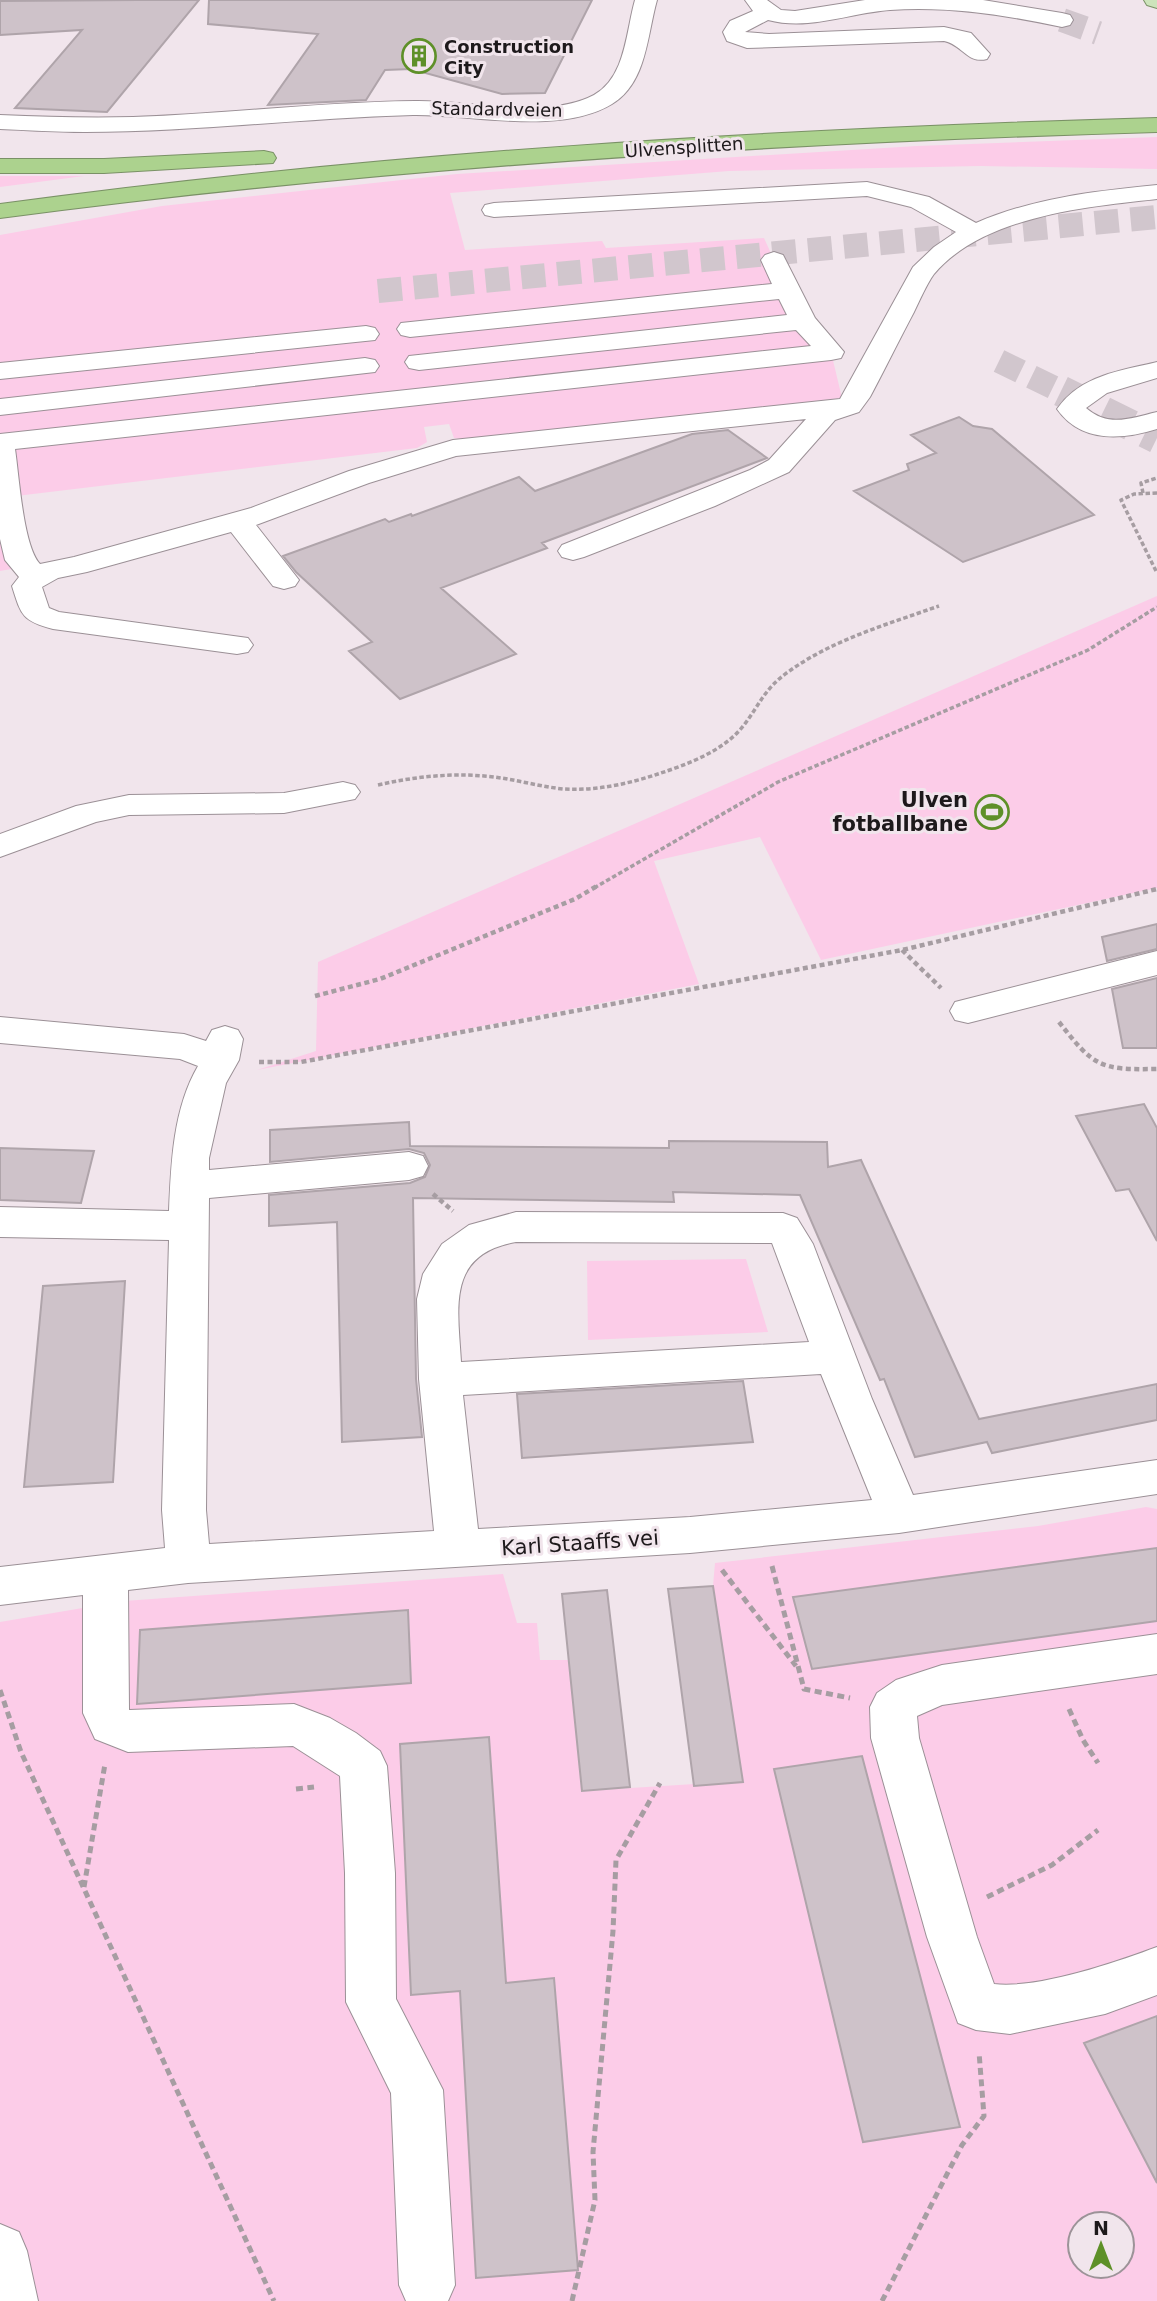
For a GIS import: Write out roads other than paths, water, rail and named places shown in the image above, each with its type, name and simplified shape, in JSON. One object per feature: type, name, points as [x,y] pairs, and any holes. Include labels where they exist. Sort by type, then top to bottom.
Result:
[{"type":"highway","name":"Ulvensplitten","points":[[337,154],[807,121],[1157,107]]},
{"type":"highway","name":"Ulvensplitten","points":[[211,187],[444,164],[705,146],[932,133],[1157,125]]},
{"type":"highway","points":[[0,166],[104,166],[337,154]]},
{"type":"highway","points":[[0,198],[337,154]]},
{"type":"highway","points":[[0,211],[211,187]]},
{"type":"highway","points":[[0,228],[106,204],[211,187]]},
{"type":"street","name":"Standardveien","points":[[0,122],[94,125],[433,107],[556,112],[588,107],[603,99],[624,80],[632,64],[646,0]]},
{"type":"street","points":[[979,54],[963,38],[944,34],[747,41],[735,36],[734,32],[761,7],[799,17],[853,7],[932,1],[990,5],[1062,20]]},
{"type":"street","name":"Standardveien","points":[[0,136],[106,141],[248,136],[283,130],[315,119],[318,112]]},
{"type":"street","points":[[494,210],[867,189],[908,198],[948,215],[976,233]]},
{"type":"street","points":[[573,551],[705,500],[779,466],[825,414],[849,406],[856,397],[922,272],[933,258],[950,245],[976,233],[1048,209],[1157,192]]},
{"type":"street","points":[[34,576],[20,560],[11,523],[0,442],[831,352],[803,321],[774,260]]},
{"type":"street","points":[[410,329],[789,290]]},
{"type":"street","points":[[419,362],[803,321]]},
{"type":"street","points":[[0,371],[366,334]]},
{"type":"street","points":[[0,407],[365,366]]},
{"type":"street","points":[[1157,370],[1091,389],[1077,397],[1071,409],[1081,421],[1101,427],[1131,430],[1157,420]]},
{"type":"street","points":[[0,580],[34,576],[238,521],[359,477],[453,448],[849,406]]},
{"type":"street","points":[[238,521],[284,580]]},
{"type":"street","points":[[34,576],[27,586],[30,600],[36,613],[53,620],[237,645]]},
{"type":"street","points":[[0,846],[88,813],[129,804],[284,803],[343,792]]},
{"type":"street","points":[[968,1011],[1157,963]]},
{"type":"street","points":[[0,1030],[222,1050],[207,1083],[190,1158],[184,1510],[188,1564]]},
{"type":"street","points":[[189,1186],[409,1166]]},
{"type":"street","points":[[0,1222],[190,1226]]},
{"type":"street","points":[[458,1550],[443,1427],[438,1288],[451,1260],[482,1235],[492,1230],[516,1227],[783,1228],[793,1244],[899,1515]]},
{"type":"street","points":[[440,1379],[835,1357]]},
{"type":"street","name":"Karl Staaffs vei","points":[[0,1586],[188,1564],[690,1535],[899,1515],[1157,1477]]},
{"type":"street","points":[[105,1572],[106,1713],[112,1724],[128,1731],[294,1725],[313,1731],[336,1744],[363,1766],[370,1873],[372,2002],[418,2090],[427,2285]]},
{"type":"street","points":[[1157,1654],[942,1685],[912,1694],[893,1707],[895,1738],[946,1917],[975,2007],[1010,2010],[1105,1990],[1157,1971]]},
{"type":"street","points":[[0,2251],[10,2301]]},
{"type":"tunnel","points":[[1062,20],[1098,33]]},
{"type":"tunnel","points":[[378,291],[1157,217]]},
{"type":"tunnel","points":[[999,361],[1065,393]]},
{"type":"tunnel","points":[[1061,391],[1157,438]]},
{"type":"place","name":"Construction City","points":[[419,56]]},
{"type":"place","name":"Ulven fotballbane","points":[[992,812]]}]
